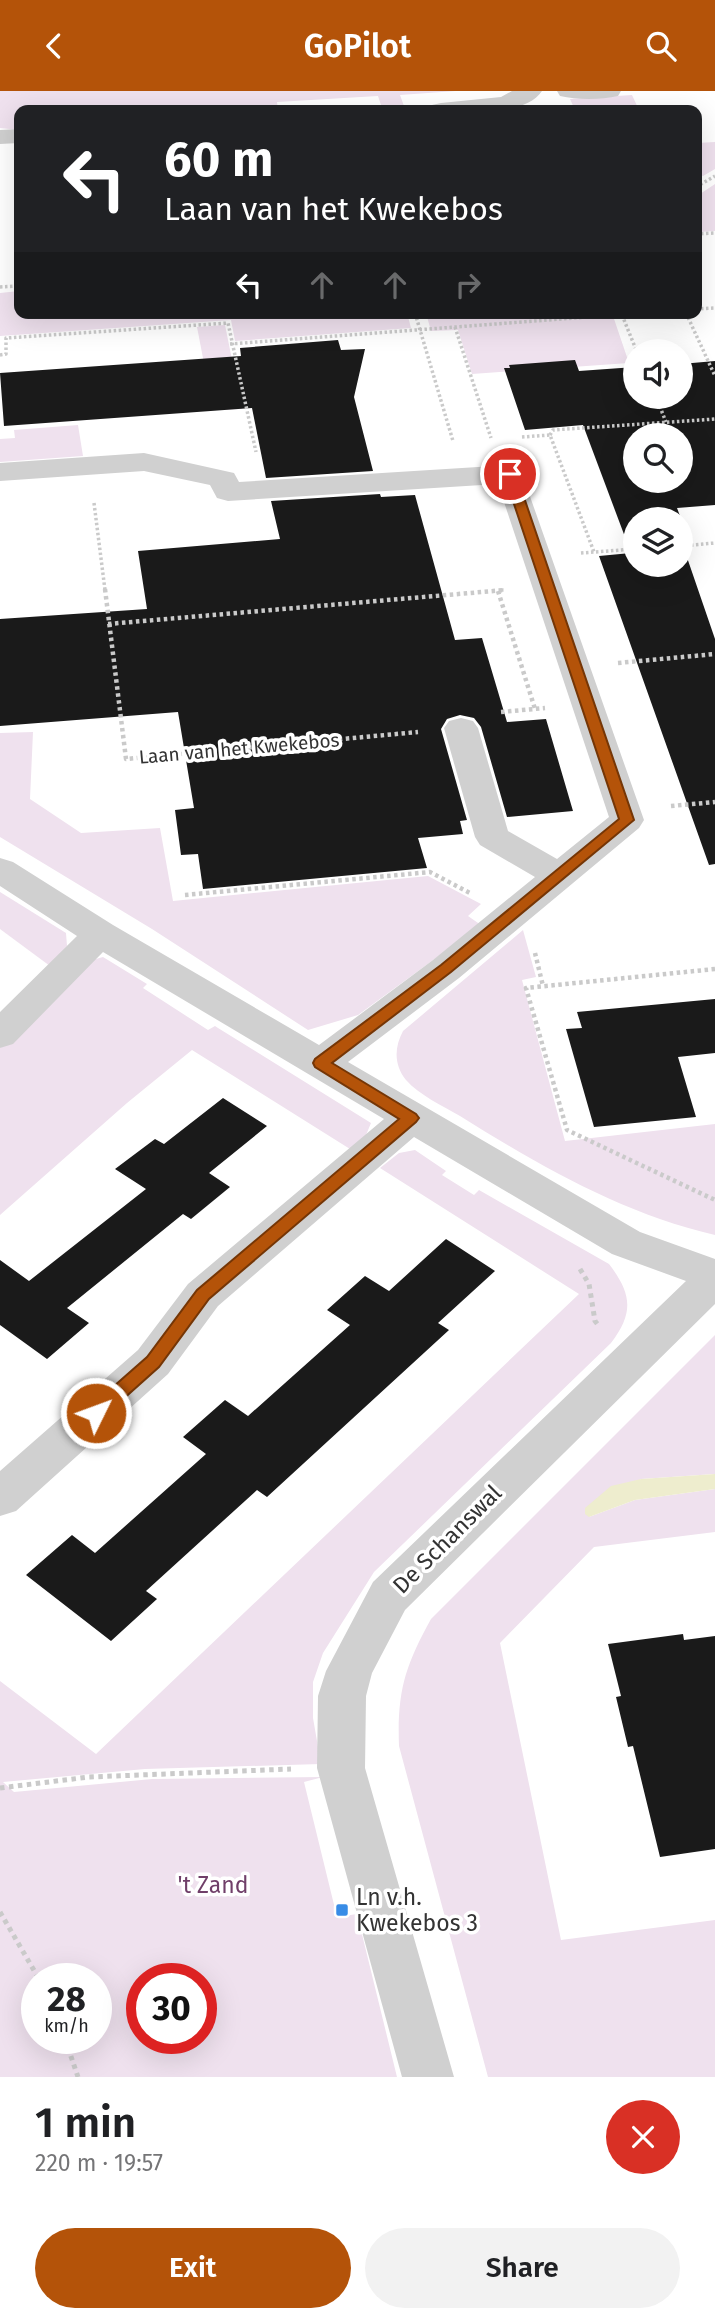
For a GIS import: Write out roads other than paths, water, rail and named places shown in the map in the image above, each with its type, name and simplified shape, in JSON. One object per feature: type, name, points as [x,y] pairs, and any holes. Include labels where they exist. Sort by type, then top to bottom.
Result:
[{"type":"street","points":[[496,105],[507,104],[530,91]]},
{"type":"street","points":[[569,91],[609,91]]},
{"type":"street","points":[[0,472],[144,462],[223,479],[228,492],[510,474],[627,820],[446,969],[321,1063]]},
{"type":"street","points":[[461,728],[492,837],[559,875]]},
{"type":"street","points":[[0,870],[100,934],[626,1243],[715,1276]]},
{"type":"street","points":[[0,1035],[100,934]]},
{"type":"street","points":[[0,1498],[153,1362],[203,1295],[411,1118]]},
{"type":"street","name":"De Schanswal","points":[[428,2077],[341,1767],[342,1696],[349,1671],[389,1596],[715,1276]]},
{"type":"place","name":"Ln v.h. Kwekebos 3","points":[[342,1910]]},
{"type":"park label","name":"'t Zand","points":[[213,1885]]}]
